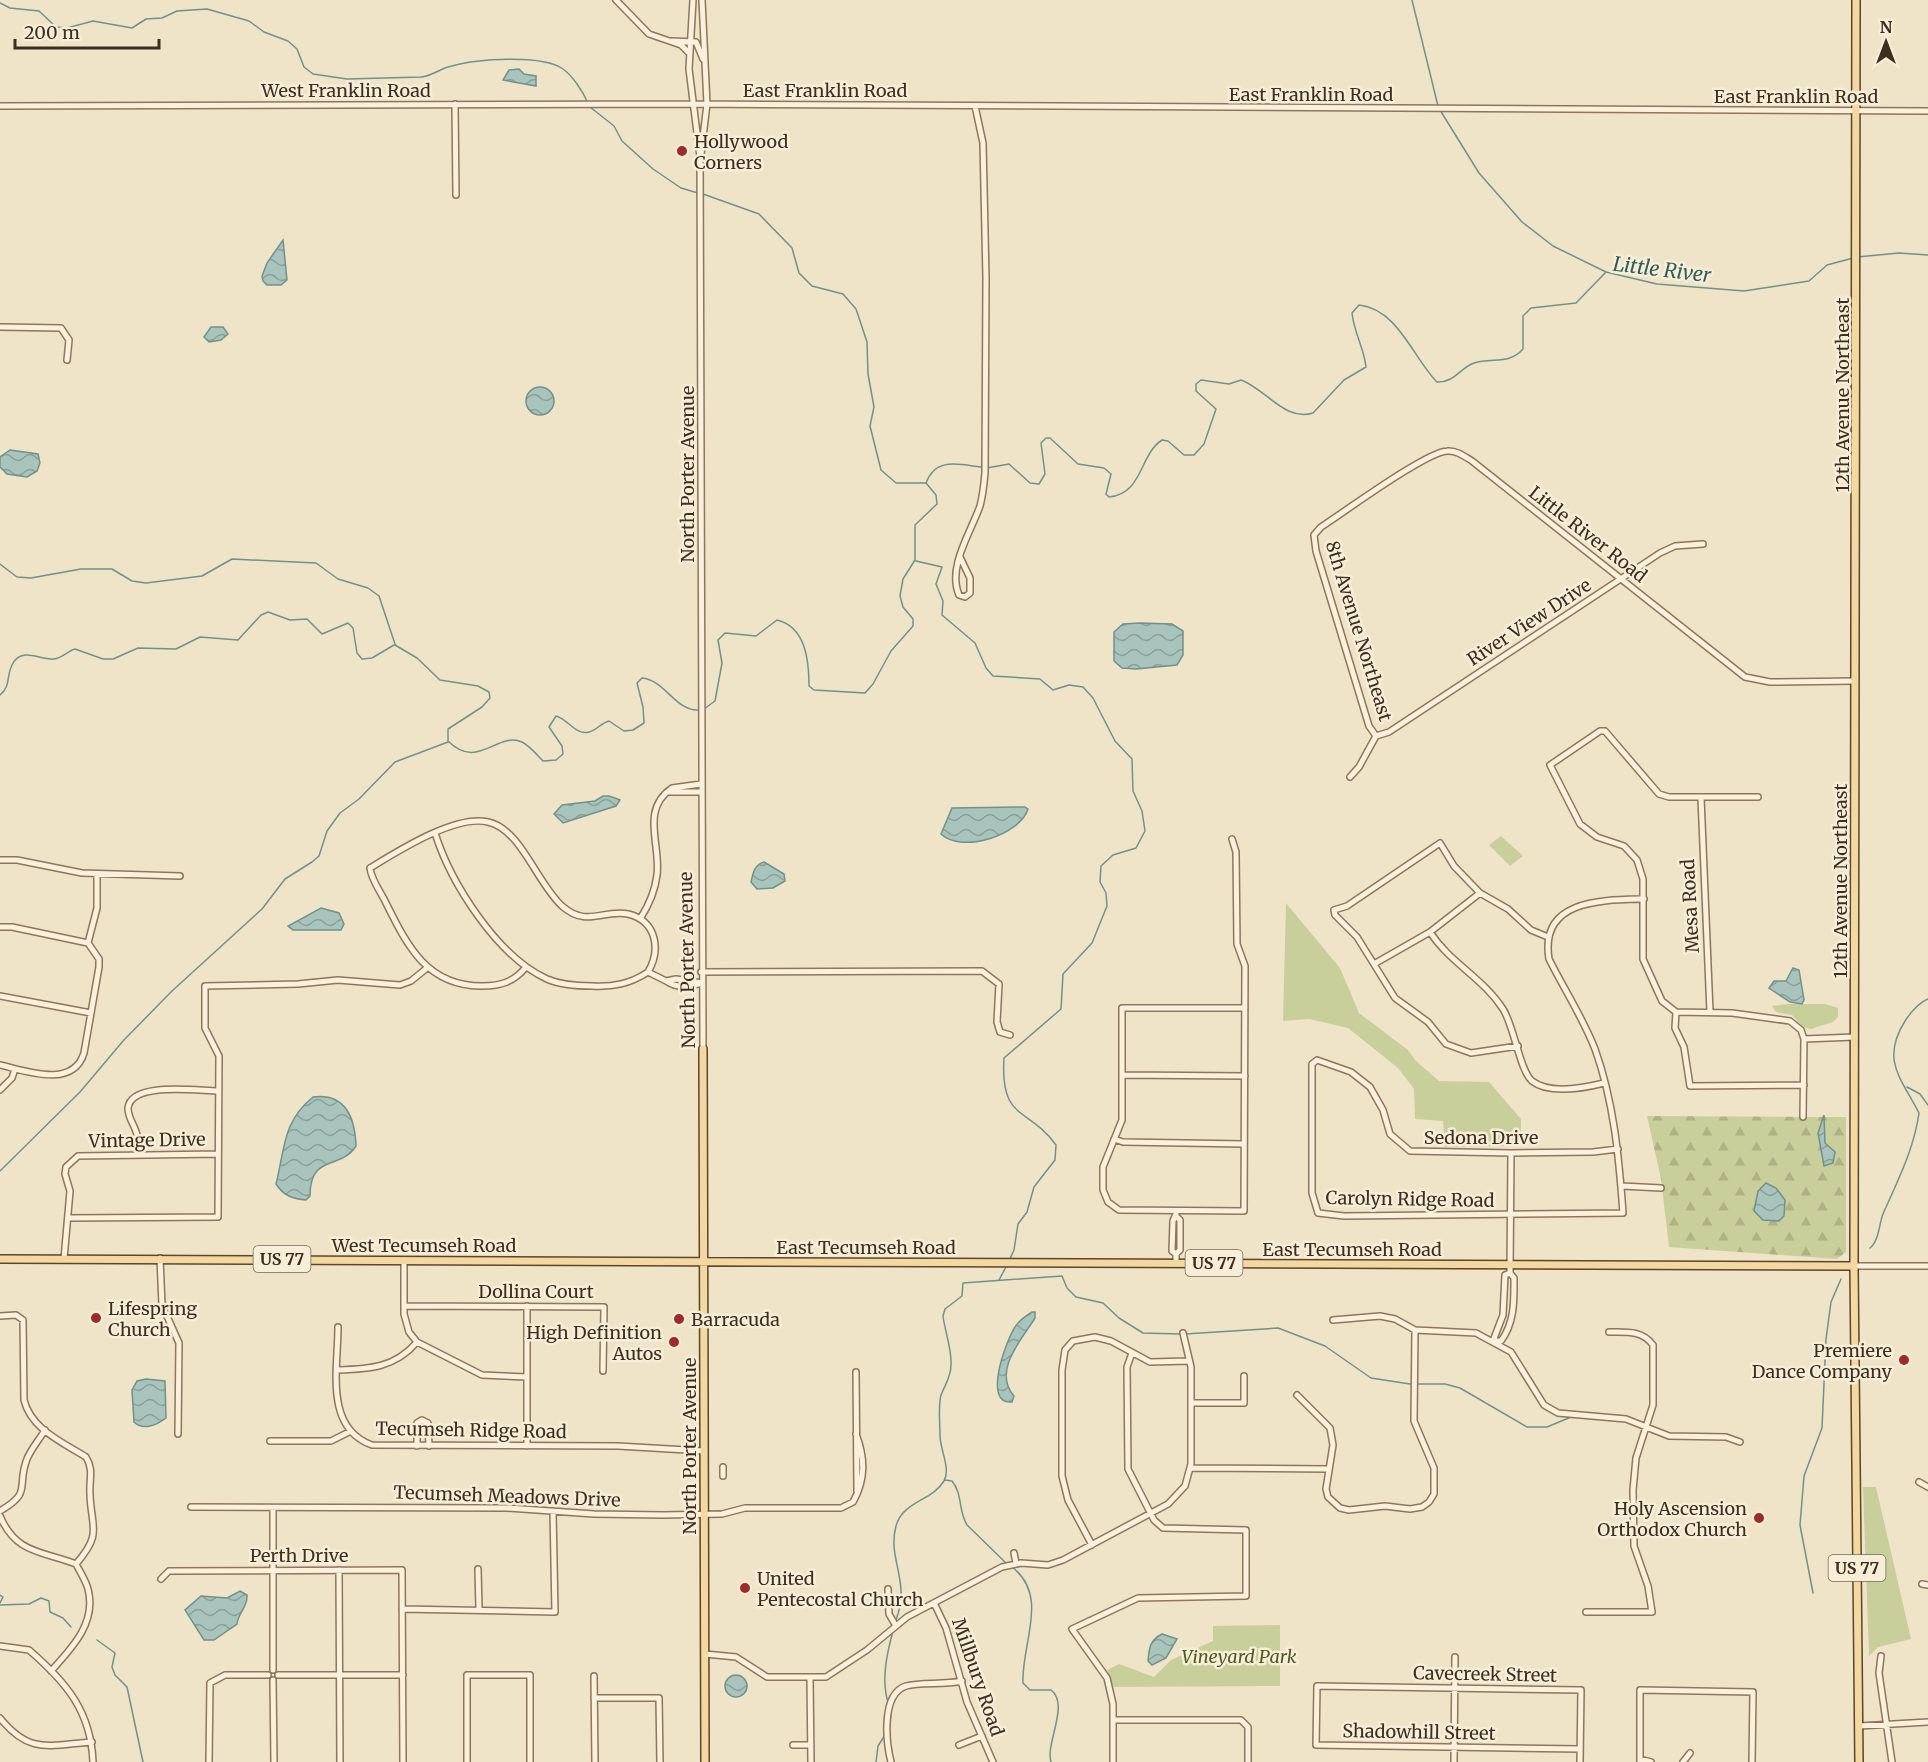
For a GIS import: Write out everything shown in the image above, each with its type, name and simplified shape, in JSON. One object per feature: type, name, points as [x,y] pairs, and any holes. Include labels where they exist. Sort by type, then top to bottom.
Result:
[{"type":"main road","name":"12th Avenue Northeast","points":[[1856,0],[1854,1266],[1859,1762]]},
{"type":"main road","name":"North Porter Avenue","points":[[703,1049],[705,1762]]},
{"type":"main road","name":"West Tecumseh Road","points":[[0,1259],[704,1261]]},
{"type":"main road","name":"East Tecumseh Road","points":[[704,1261],[1854,1266]]},
{"type":"street","points":[[616,0],[644,30],[685,47],[689,56]]},
{"type":"street","name":"North Porter Avenue","points":[[693,0],[689,56],[700,158],[703,1049]]},
{"type":"street","name":"North Porter Avenue","points":[[700,158],[707,104],[702,0]]},
{"type":"street","points":[[668,41],[689,40],[698,44],[707,76]]},
{"type":"street","points":[[455,104],[456,195]]},
{"type":"street","name":"East Franklin Road","points":[[693,104],[1928,111]]},
{"type":"street","name":"West Franklin Road","points":[[0,106],[693,104]]},
{"type":"street","points":[[960,557],[971,583],[970,593],[964,597],[959,595],[955,583],[960,557],[982,498],[985,473],[984,143],[975,106]]},
{"type":"street","points":[[0,327],[61,328],[69,340],[67,360]]},
{"type":"street","name":"Little River Road","points":[[1314,535],[1321,527],[1433,454],[1454,451],[1478,466],[1747,678],[1770,682],[1855,681]]},
{"type":"street","name":"8th Avenue Northeast","points":[[1314,535],[1316,551],[1369,726],[1376,736]]},
{"type":"street","name":"River View Drive","points":[[1376,736],[1389,732],[1667,549],[1703,544]]},
{"type":"street","points":[[1758,797],[1701,798],[1669,797],[1659,794],[1605,731],[1600,731],[1574,751],[1551,763],[1550,768],[1580,824],[1597,837],[1623,846],[1638,860],[1643,879],[1644,899],[1642,959],[1662,1001],[1676,1012],[1710,1012],[1790,1021],[1801,1030],[1804,1039],[1803,1117]]},
{"type":"street","points":[[1350,777],[1359,767],[1376,736]]},
{"type":"street","points":[[640,919],[650,903],[656,882],[653,814],[665,792],[684,784],[701,784]]},
{"type":"street","points":[[665,792],[701,792]]},
{"type":"street","name":"Mesa Road","points":[[1701,798],[1710,1012]]},
{"type":"street","points":[[435,833],[452,872],[481,920],[526,967],[564,984],[600,987],[630,982],[648,972],[654,962],[656,944],[650,928],[640,919],[620,914],[594,918],[573,914],[549,892],[519,843],[496,825],[478,820],[435,833],[370,868],[370,873],[392,914],[427,968],[450,982],[479,986],[508,982],[526,967]]},
{"type":"street","points":[[1232,839],[1236,852],[1237,944],[1245,966],[1245,1008],[1245,1076],[1244,1211],[1176,1214],[1119,1210],[1108,1202],[1103,1190],[1103,1167],[1122,1120],[1122,1008],[1245,1008]]},
{"type":"street","points":[[1518,1046],[1471,1053],[1453,1048],[1424,1018],[1395,998],[1357,937],[1334,912],[1337,908],[1347,906],[1437,843],[1442,844],[1454,866],[1480,893],[1508,909],[1531,930],[1548,937]]},
{"type":"street","points":[[0,860],[17,860],[97,874],[180,876]]},
{"type":"street","points":[[88,943],[97,908],[97,874]]},
{"type":"street","points":[[1374,964],[1430,933],[1480,893]]},
{"type":"street","points":[[1644,899],[1606,900],[1576,907],[1564,913],[1548,937],[1549,958],[1588,1034],[1604,1083],[1618,1149],[1622,1186],[1661,1188]]},
{"type":"street","points":[[0,927],[12,927],[88,943],[99,958],[84,1053],[75,1068],[68,1073],[54,1076],[0,1065]]},
{"type":"street","points":[[1430,933],[1444,953],[1481,981],[1493,995],[1509,1019],[1527,1076],[1542,1086],[1555,1088],[1604,1083]]},
{"type":"street","points":[[69,1218],[218,1217],[219,1056],[205,1028],[205,986],[298,984],[338,980],[400,985],[411,981],[427,968]]},
{"type":"street","points":[[701,972],[982,971],[999,984],[997,1023],[1000,1032],[1010,1035]]},
{"type":"street","points":[[648,972],[666,981],[689,979],[702,983]]},
{"type":"street","points":[[0,996],[91,1013]]},
{"type":"street","points":[[1676,1012],[1675,1028],[1684,1047],[1690,1086],[1804,1085]]},
{"type":"street","points":[[1804,1039],[1855,1037]]},
{"type":"street","name":"Sedona Drive","points":[[1317,1060],[1351,1072],[1370,1087],[1383,1110],[1390,1134],[1410,1151],[1512,1153],[1593,1152],[1618,1149]]},
{"type":"street","name":"Carolyn Ridge Road","points":[[1317,1060],[1312,1062],[1312,1193],[1316,1212],[1337,1216],[1511,1216],[1623,1213],[1622,1186]]},
{"type":"street","points":[[0,1090],[12,1078],[15,1069]]},
{"type":"street","points":[[1123,1075],[1245,1076]]},
{"type":"street","points":[[138,1154],[136,1132],[129,1116],[129,1104],[133,1097],[151,1090],[218,1091]]},
{"type":"street","points":[[1114,1139],[1123,1142],[1244,1144]]},
{"type":"street","points":[[1493,1341],[1501,1341],[1512,1316],[1514,1278],[1510,1273],[1510,1264],[1512,1153]]},
{"type":"street","name":"Vintage Drive","points":[[64,1259],[64,1237],[69,1218],[70,1191],[65,1174],[71,1160],[84,1154],[218,1154]]},
{"type":"street","points":[[1176,1214],[1173,1221],[1172,1251],[1176,1254],[1176,1263]]},
{"type":"street","points":[[160,1258],[162,1305],[179,1343],[178,1434]]},
{"type":"street","points":[[404,1260],[404,1306],[407,1326],[417,1342],[482,1375],[527,1377]]},
{"type":"street","name":"East Tecumseh Road","points":[[1854,1266],[1928,1266]]},
{"type":"street","points":[[1493,1341],[1503,1314],[1505,1275],[1510,1273]]},
{"type":"street","name":"Dollina Court","points":[[404,1306],[604,1307],[603,1371]]},
{"type":"street","points":[[527,1306],[527,1446]]},
{"type":"street","points":[[0,1316],[16,1315],[23,1320],[24,1400],[33,1421],[86,1457],[90,1464],[90,1502],[94,1531],[91,1545],[76,1564]]},
{"type":"street","points":[[1333,1320],[1380,1316],[1395,1319],[1414,1330],[1476,1334],[1493,1341],[1511,1353],[1544,1405],[1558,1413],[1626,1419],[1669,1436],[1726,1437],[1740,1442]]},
{"type":"street","name":"Tecumseh Ridge Road","points":[[338,1327],[340,1414],[349,1432],[372,1445],[633,1447],[704,1451]]},
{"type":"street","points":[[1297,1395],[1330,1428],[1333,1445],[1326,1489],[1328,1497],[1340,1508],[1349,1510],[1385,1506],[1410,1509],[1422,1507],[1434,1494],[1435,1481],[1430,1454],[1418,1434],[1414,1421],[1414,1330]]},
{"type":"street","points":[[1586,1612],[1652,1612],[1648,1587],[1634,1546],[1633,1471],[1653,1405],[1653,1345],[1647,1338],[1636,1333],[1609,1332]]},
{"type":"street","points":[[705,1654],[725,1653],[767,1677],[810,1678],[833,1674],[893,1626],[982,1577],[1013,1563],[1048,1565],[1092,1545],[1177,1496],[1185,1486],[1191,1468],[1189,1360],[1183,1333]]},
{"type":"street","points":[[1092,1545],[1068,1500],[1062,1476],[1062,1370],[1065,1350],[1073,1341],[1095,1337],[1112,1341],[1153,1362],[1189,1360]]},
{"type":"street","points":[[338,1370],[382,1366],[403,1356],[417,1342]]},
{"type":"street","points":[[1113,1762],[1111,1693],[1105,1673],[1072,1629],[1123,1604],[1145,1597],[1246,1596],[1246,1530],[1167,1530],[1157,1525],[1130,1475],[1127,1462],[1127,1367],[1132,1353]]},
{"type":"street","name":"Tecumseh Meadows Drive","points":[[191,1508],[507,1508],[610,1515],[722,1514],[746,1508],[841,1508],[853,1502],[857,1492],[856,1372]]},
{"type":"street","points":[[1191,1403],[1244,1403],[1244,1376]]},
{"type":"street","points":[[417,1446],[417,1423],[424,1420],[429,1426],[429,1446]]},
{"type":"street","points":[[45,1430],[27,1460],[23,1488],[16,1502],[0,1514],[6,1529],[19,1545],[76,1564],[88,1589],[88,1617],[79,1640],[51,1671]]},
{"type":"street","points":[[270,1441],[331,1441],[349,1432]]},
{"type":"street","points":[[723,1467],[723,1476]]},
{"type":"street","points":[[1191,1468],[1329,1469]]},
{"type":"street","points":[[1919,1482],[1928,1487]]},
{"type":"street","points":[[273,1508],[274,1762]]},
{"type":"street","points":[[403,1762],[402,1609],[555,1612],[554,1511]]},
{"type":"street","points":[[1013,1563],[1014,1553]]},
{"type":"street","points":[[478,1569],[479,1609]]},
{"type":"street","points":[[339,1570],[340,1762]]},
{"type":"street","name":"Perth Drive","points":[[160,1579],[169,1571],[402,1570],[402,1609]]},
{"type":"street","points":[[888,1589],[889,1614],[893,1626]]},
{"type":"street","name":"Millbury Road","points":[[934,1603],[946,1628],[962,1681],[993,1762]]},
{"type":"street","points":[[0,1646],[29,1650],[51,1671],[83,1711],[92,1742],[93,1762]]},
{"type":"street","points":[[1881,1656],[1878,1673],[1892,1762]]},
{"type":"street","points":[[1454,1762],[1455,1657]]},
{"type":"street","points":[[209,1762],[210,1683],[225,1675],[403,1675]]},
{"type":"street","points":[[467,1762],[467,1675],[530,1675],[530,1762]]},
{"type":"street","points":[[594,1676],[595,1762]]},
{"type":"street","points":[[810,1678],[812,1762]]},
{"type":"street","points":[[891,1762],[889,1714],[894,1695],[908,1686],[939,1686],[962,1681]]},
{"type":"street","name":"Cavecreek Street","points":[[1317,1686],[1581,1690],[1580,1762]]},
{"type":"street","name":"Shadowhill Street","points":[[1317,1686],[1316,1745],[1580,1749]]},
{"type":"street","points":[[1651,1762],[1640,1761],[1640,1690],[1753,1692],[1752,1762]]},
{"type":"street","points":[[594,1698],[659,1698],[660,1762]]},
{"type":"street","points":[[0,1718],[19,1739],[30,1743],[92,1742]]},
{"type":"street","points":[[1113,1720],[1238,1719],[1246,1724],[1248,1730],[1248,1762]]},
{"type":"street","points":[[1859,1726],[1928,1722]]},
{"type":"street","points":[[959,1745],[982,1736]]},
{"type":"street","points":[[794,1745],[811,1745]]},
{"type":"street","points":[[1683,1762],[1690,1753]]},
{"type":"green space","points":[[1501,836],[1523,856],[1510,866],[1489,845]]},
{"type":"green space","points":[[1286,903],[1340,968],[1359,1013],[1408,1050],[1416,1061],[1439,1081],[1489,1082],[1521,1119],[1521,1146],[1445,1147],[1443,1121],[1415,1119],[1414,1089],[1398,1068],[1348,1028],[1309,1019],[1283,1021]]},
{"type":"green space","points":[[1825,1004],[1838,1008],[1838,1017],[1833,1022],[1811,1029],[1803,1027],[1792,1015],[1776,1012],[1772,1006]]},
{"type":"green space","points":[[1647,1116],[1846,1117],[1846,1252],[1837,1259],[1669,1247],[1661,1179]]},
{"type":"green space","points":[[1863,1487],[1876,1487],[1911,1639],[1878,1647],[1869,1656]]},
{"type":"green space","name":"Vineyard Park","points":[[1280,1625],[1280,1686],[1113,1687],[1107,1670],[1119,1664],[1154,1677],[1171,1660],[1213,1641],[1213,1626]]},
{"type":"water","points":[[519,69],[524,74],[536,76],[536,86],[503,80],[509,70]]},
{"type":"water","points":[[283,240],[287,280],[281,285],[267,285],[262,276],[267,263]]},
{"type":"water","points":[[211,327],[223,327],[228,334],[221,340],[209,342],[204,337]]},
{"type":"water","points":[[540,387],[550,391],[554,401],[550,411],[540,415],[530,411],[526,401],[530,391]]},
{"type":"water","points":[[10,450],[38,454],[40,463],[37,471],[27,477],[7,474],[0,467],[0,457]]},
{"type":"water","points":[[1123,624],[1172,624],[1183,631],[1183,655],[1177,665],[1136,669],[1122,668],[1114,661],[1114,632]]},
{"type":"water","points":[[603,796],[620,800],[616,806],[563,823],[554,814],[562,805],[595,801]]},
{"type":"water","points":[[1025,807],[1028,809],[1014,827],[989,839],[962,842],[950,840],[941,834],[952,808]]},
{"type":"water","points":[[764,862],[784,874],[785,881],[773,888],[757,889],[751,882],[752,876],[756,868]]},
{"type":"water","points":[[321,908],[339,913],[344,924],[341,930],[293,930],[288,926]]},
{"type":"water","points":[[1793,968],[1799,970],[1804,1000],[1802,1004],[1790,1002],[1769,988],[1774,981],[1786,981]]},
{"type":"water","points":[[313,1097],[334,1099],[341,1103],[351,1117],[356,1146],[349,1154],[320,1168],[311,1183],[310,1196],[306,1200],[296,1199],[288,1196],[276,1184],[290,1126],[295,1116]]},
{"type":"water","points":[[1824,1115],[1825,1143],[1835,1152],[1833,1163],[1824,1166],[1818,1133]]},
{"type":"water","points":[[1766,1183],[1776,1188],[1785,1200],[1784,1216],[1779,1221],[1763,1220],[1754,1211],[1758,1191]]},
{"type":"water","points":[[1035,1312],[1035,1318],[1017,1345],[1008,1366],[1006,1376],[1008,1386],[1014,1396],[1012,1402],[1003,1400],[997,1383],[1002,1358],[1015,1327]]},
{"type":"water","points":[[146,1379],[165,1381],[166,1418],[146,1427],[134,1422],[132,1390],[137,1381]]},
{"type":"water","points":[[240,1591],[247,1595],[247,1599],[237,1624],[214,1640],[204,1640],[185,1610],[201,1596],[227,1598]]},
{"type":"water","points":[[1162,1634],[1177,1639],[1166,1658],[1152,1665],[1148,1661],[1150,1648],[1155,1639]]},
{"type":"water","points":[[736,1675],[744,1678],[747,1686],[744,1694],[736,1697],[728,1694],[725,1686],[728,1678]]},
{"type":"waterway","points":[[1412,0],[1438,106]]},
{"type":"waterway","points":[[0,3],[10,8],[39,11],[56,27],[67,28],[93,21],[132,28],[146,19],[162,18],[177,11],[207,9],[249,21],[264,32],[288,41],[297,49],[304,67],[313,74],[347,79],[421,77],[448,67],[492,60],[540,61],[553,64],[567,72],[588,103]]},
{"type":"waterway","points":[[590,107],[614,126],[622,141],[653,169],[681,188],[698,193]]},
{"type":"waterway","name":"Little River","points":[[1440,110],[1479,173],[1522,222],[1553,246],[1606,272],[1657,284],[1744,291],[1809,281],[1827,265],[1853,258]]},
{"type":"waterway","points":[[703,194],[759,214],[792,248],[799,273],[812,286],[843,294],[856,309],[867,342],[868,374],[874,407],[870,426],[881,470],[896,483],[926,483]]},
{"type":"waterway","name":"Little River","points":[[1857,257],[1899,253],[1928,255]]},
{"type":"waterway","name":"Little River","points":[[987,468],[1009,464],[1030,483],[1039,484],[1045,474],[1041,443],[1046,438],[1050,438],[1078,464],[1104,468],[1111,474],[1106,494],[1109,497],[1120,494],[1135,482],[1149,455],[1162,440],[1168,441],[1184,455],[1194,455],[1204,444],[1216,409],[1196,391],[1196,384],[1201,380],[1229,384],[1241,380],[1293,413],[1303,415],[1313,413],[1344,380],[1366,367],[1352,313],[1359,305],[1373,308],[1384,315],[1404,336],[1428,372],[1437,382],[1443,382],[1474,363],[1506,359],[1518,354],[1523,349],[1523,316],[1531,308],[1576,303],[1606,272]]},
{"type":"waterway","name":"Little River","points":[[926,483],[930,474],[942,466],[957,464],[982,467]]},
{"type":"waterway","name":"Little River","points":[[704,709],[715,701],[722,663],[718,640],[725,633],[756,636],[777,620],[787,624],[800,637],[807,656],[809,686],[814,690],[865,693],[873,684],[891,651],[913,626],[913,619],[903,607],[900,596],[903,579],[915,560],[915,525],[937,504],[936,495],[926,483]]},
{"type":"waterway","points":[[0,564],[17,577],[31,578],[81,569],[112,569],[132,581],[146,583],[202,576],[232,559],[316,563],[338,579],[368,588],[379,596],[395,644]]},
{"type":"waterway","points":[[916,561],[942,567],[936,584],[943,601],[942,615],[975,643],[986,668],[993,676],[1040,679],[1053,690],[1069,685],[1083,687],[1093,698],[1115,741],[1132,759],[1133,791],[1142,811],[1145,831],[1136,848],[1113,855],[1101,866],[1100,882],[1106,893],[1107,906],[1092,943],[1063,974],[1061,1009],[1004,1058],[1006,1093],[1011,1103],[1046,1133],[1056,1145],[1055,1160],[1034,1187],[1027,1212],[1018,1224],[1014,1250],[1009,1261]]},
{"type":"waterway","name":"Little River","points":[[0,695],[6,688],[12,665],[20,656],[31,655],[54,659],[75,649],[103,659],[113,659],[138,648],[176,649],[200,637],[238,640],[261,615],[268,612],[290,620],[307,619],[322,634],[348,623],[353,628],[357,653],[362,659],[372,658],[394,645]]},
{"type":"waterway","name":"Little River","points":[[395,645],[417,658],[440,680],[478,686],[489,692],[490,698],[482,707],[448,729],[448,741],[459,749],[469,752],[478,752],[504,741],[513,740],[522,742],[531,748],[543,761],[556,760],[563,754],[562,746],[549,727],[556,716],[584,733],[609,721],[624,731],[633,730],[644,723],[637,683],[642,678],[657,684],[684,706],[699,710]]},
{"type":"waterway","points":[[0,1171],[80,1092],[123,1041],[172,991],[262,909],[285,879],[319,856],[327,831],[340,813],[359,799],[395,762],[448,742]]},
{"type":"waterway","points":[[1870,1248],[1875,1241],[1883,1214],[1900,1177],[1919,1113],[1896,1069],[1894,1047],[1907,1018],[1918,1005],[1928,999]]},
{"type":"waterway","points":[[1907,1087],[1920,1094],[1928,1105]]},
{"type":"waterway","points":[[999,1280],[1007,1265]]},
{"type":"waterway","points":[[896,1620],[901,1593],[894,1549],[896,1526],[905,1511],[939,1488],[946,1476],[946,1465],[940,1441],[940,1405],[941,1395],[950,1373],[951,1359],[943,1316],[945,1309],[962,1296],[963,1283],[1062,1276],[1067,1288],[1076,1297],[1103,1303],[1119,1318],[1143,1333],[1180,1334]]},
{"type":"waterway","points":[[1813,1593],[1800,1525],[1804,1476],[1822,1428],[1826,1339],[1831,1302],[1841,1279]]},
{"type":"waterway","points":[[1185,1334],[1278,1328],[1325,1346],[1371,1378],[1410,1384],[1445,1384],[1460,1388],[1527,1427],[1547,1427],[1571,1417]]},
{"type":"waterway","points":[[945,1480],[952,1481],[955,1486],[967,1525],[1006,1563]]},
{"type":"waterway","points":[[1012,1567],[1023,1579],[1032,1606],[1023,1683],[1030,1690],[1051,1690],[1056,1696],[1058,1705],[1051,1745],[1051,1762]]},
{"type":"waterway","points":[[0,1595],[3,1597],[0,1603]]},
{"type":"waterway","points":[[0,1605],[29,1604],[41,1598],[49,1601],[50,1612],[63,1618],[71,1627]]},
{"type":"waterway","points":[[888,1702],[885,1676],[893,1631]]},
{"type":"waterway","points":[[97,1640],[115,1653],[112,1667],[115,1675],[127,1687],[143,1762]]},
{"type":"waterway","points":[[890,1726],[891,1710]]},
{"type":"waterway","points":[[876,1762],[878,1746],[885,1735]]},
{"type":"place","name":"Hollywood Corners","points":[[682,151]]},
{"type":"place","name":"Lifespring Church","points":[[96,1318]]},
{"type":"place","name":"Barracuda","points":[[679,1319]]},
{"type":"place","name":"High Definition Autos","points":[[674,1342]]},
{"type":"place","name":"Premiere Dance Company","points":[[1904,1360]]},
{"type":"place","name":"Holy Ascension Orthodox Church","points":[[1759,1518]]},
{"type":"place","name":"United Pentecostal Church","points":[[745,1588]]}]
